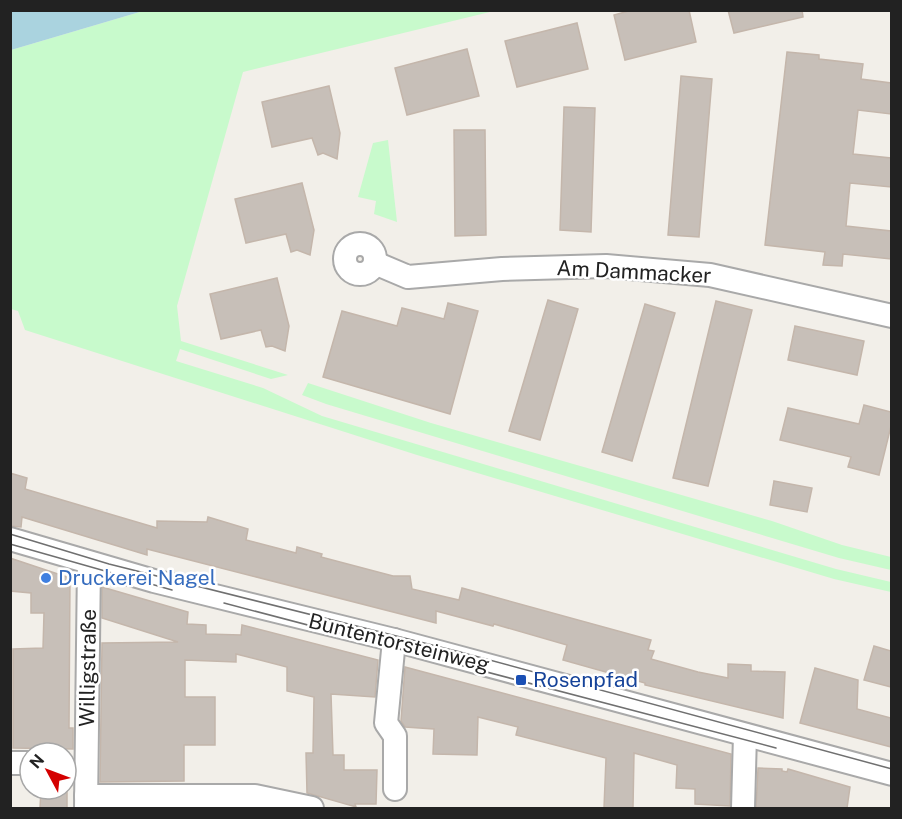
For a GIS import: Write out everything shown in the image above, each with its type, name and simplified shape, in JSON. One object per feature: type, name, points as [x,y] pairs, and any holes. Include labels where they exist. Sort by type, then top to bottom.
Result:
[{"type":"street","name":"Am Dammacker","points":[[375,263],[408,277],[502,269],[606,266],[710,275],[891,316]]},
{"type":"street","name":"Buntentorsteinweg","points":[[10,539],[89,563],[394,640],[891,774]]},
{"type":"street","name":"Willigstraße","points":[[77,741],[89,563]]},
{"type":"street","points":[[394,640],[386,723],[395,736],[395,789]]},
{"type":"street","points":[[743,808],[745,735]]},
{"type":"street","name":"Willigstraße","points":[[78,771],[86,802]]},
{"type":"street","points":[[86,802],[255,802],[312,808]]},
{"type":"green space","points":[[143,11],[494,11],[243,72],[177,306],[181,341],[288,375],[271,379],[180,349],[176,361],[263,388],[322,416],[836,569],[891,582],[891,592],[834,579],[417,455],[25,330],[18,311],[11,309],[11,50]]},
{"type":"green space","points":[[388,140],[397,222],[374,214],[376,201],[358,197],[373,143]]},
{"type":"green space","points":[[308,383],[431,423],[772,521],[842,545],[891,557],[891,570],[839,558],[326,404],[302,395]]},
{"type":"water","points":[[11,10],[143,10],[143,11],[11,50]]},
{"type":"building","points":[[632,10],[689,10],[696,42],[625,60],[614,15]]},
{"type":"building","points":[[728,10],[802,10],[803,17],[734,33]]},
{"type":"building","points":[[577,23],[588,69],[517,87],[505,41]]},
{"type":"building","points":[[467,49],[479,96],[407,115],[395,68]]},
{"type":"building","points":[[787,52],[819,55],[819,59],[863,64],[861,79],[891,83],[891,114],[858,110],[853,154],[891,158],[891,187],[850,183],[846,226],[891,231],[891,259],[843,254],[842,266],[823,265],[825,252],[765,245]]},
{"type":"building","points":[[681,76],[712,79],[699,237],[668,235]]},
{"type":"building","points":[[329,86],[340,133],[337,159],[323,153],[318,155],[312,138],[272,147],[262,102]]},
{"type":"building","points":[[564,107],[595,108],[591,232],[560,230]]},
{"type":"building","points":[[454,130],[485,130],[486,235],[455,236]]},
{"type":"building","points":[[302,183],[314,230],[310,255],[297,250],[291,252],[286,234],[246,243],[235,199]]},
{"type":"building","points":[[277,278],[289,326],[285,351],[272,346],[266,347],[261,330],[221,339],[210,294]]},
{"type":"building","points":[[548,300],[578,309],[540,440],[509,431]]},
{"type":"building","points":[[716,301],[752,310],[708,486],[673,478]]},
{"type":"building","points":[[448,303],[478,311],[450,414],[323,377],[342,311],[397,326],[402,308],[444,319]]},
{"type":"building","points":[[645,304],[675,313],[632,461],[602,452]]},
{"type":"building","points":[[795,326],[864,341],[857,375],[788,360]]},
{"type":"building","points":[[864,405],[891,412],[891,426],[879,475],[848,467],[851,457],[780,440],[788,408],[859,424]]},
{"type":"building","points":[[10,473],[27,478],[25,489],[157,528],[157,521],[207,522],[208,517],[248,529],[246,540],[296,553],[297,547],[322,554],[321,557],[393,576],[410,576],[412,589],[459,600],[462,588],[651,640],[648,650],[654,651],[651,659],[698,672],[728,678],[728,664],[751,665],[751,671],[785,672],[783,718],[645,685],[645,683],[563,660],[567,645],[494,624],[493,626],[436,611],[436,623],[147,549],[147,555],[22,517],[21,527],[10,526]]},
{"type":"building","points":[[774,481],[812,488],[807,512],[770,505]]},
{"type":"building","points":[[10,558],[70,578],[69,728],[73,728],[73,741],[18,741],[18,748],[13,748],[13,649],[43,648],[44,613],[31,613],[31,593],[10,591]]},
{"type":"building","points":[[102,587],[188,612],[187,624],[206,625],[206,634],[241,635],[242,625],[378,660],[375,697],[331,694],[333,755],[344,755],[344,770],[377,770],[376,804],[355,804],[356,807],[307,793],[306,753],[313,753],[314,697],[287,691],[287,667],[236,654],[236,662],[185,660],[185,697],[215,697],[215,745],[184,745],[184,781],[100,782],[102,643],[178,642],[102,618]]},
{"type":"building","points":[[874,646],[891,651],[891,687],[864,680]]},
{"type":"building","points":[[405,667],[731,754],[730,806],[695,804],[695,789],[676,788],[677,765],[634,753],[633,808],[604,808],[606,758],[516,735],[518,727],[478,717],[477,755],[433,754],[434,729],[405,727],[401,721]]},
{"type":"building","points":[[815,668],[858,680],[857,709],[891,718],[891,747],[800,723]]},
{"type":"building","points":[[758,768],[782,769],[787,772],[788,769],[850,787],[847,808],[756,808]]},
{"type":"building","points":[[40,801],[67,801],[67,808],[40,808]]},
{"type":"tram line","points":[[10,534],[109,564],[460,652],[892,769]]},
{"type":"tram line","points":[[10,544],[172,590]]},
{"type":"tram line","points":[[224,603],[776,748]]},
{"type":"place","name":"Druckerei Nagel","points":[[46,578]]},
{"type":"place","name":"Rosenpfad","points":[[521,680]]}]
